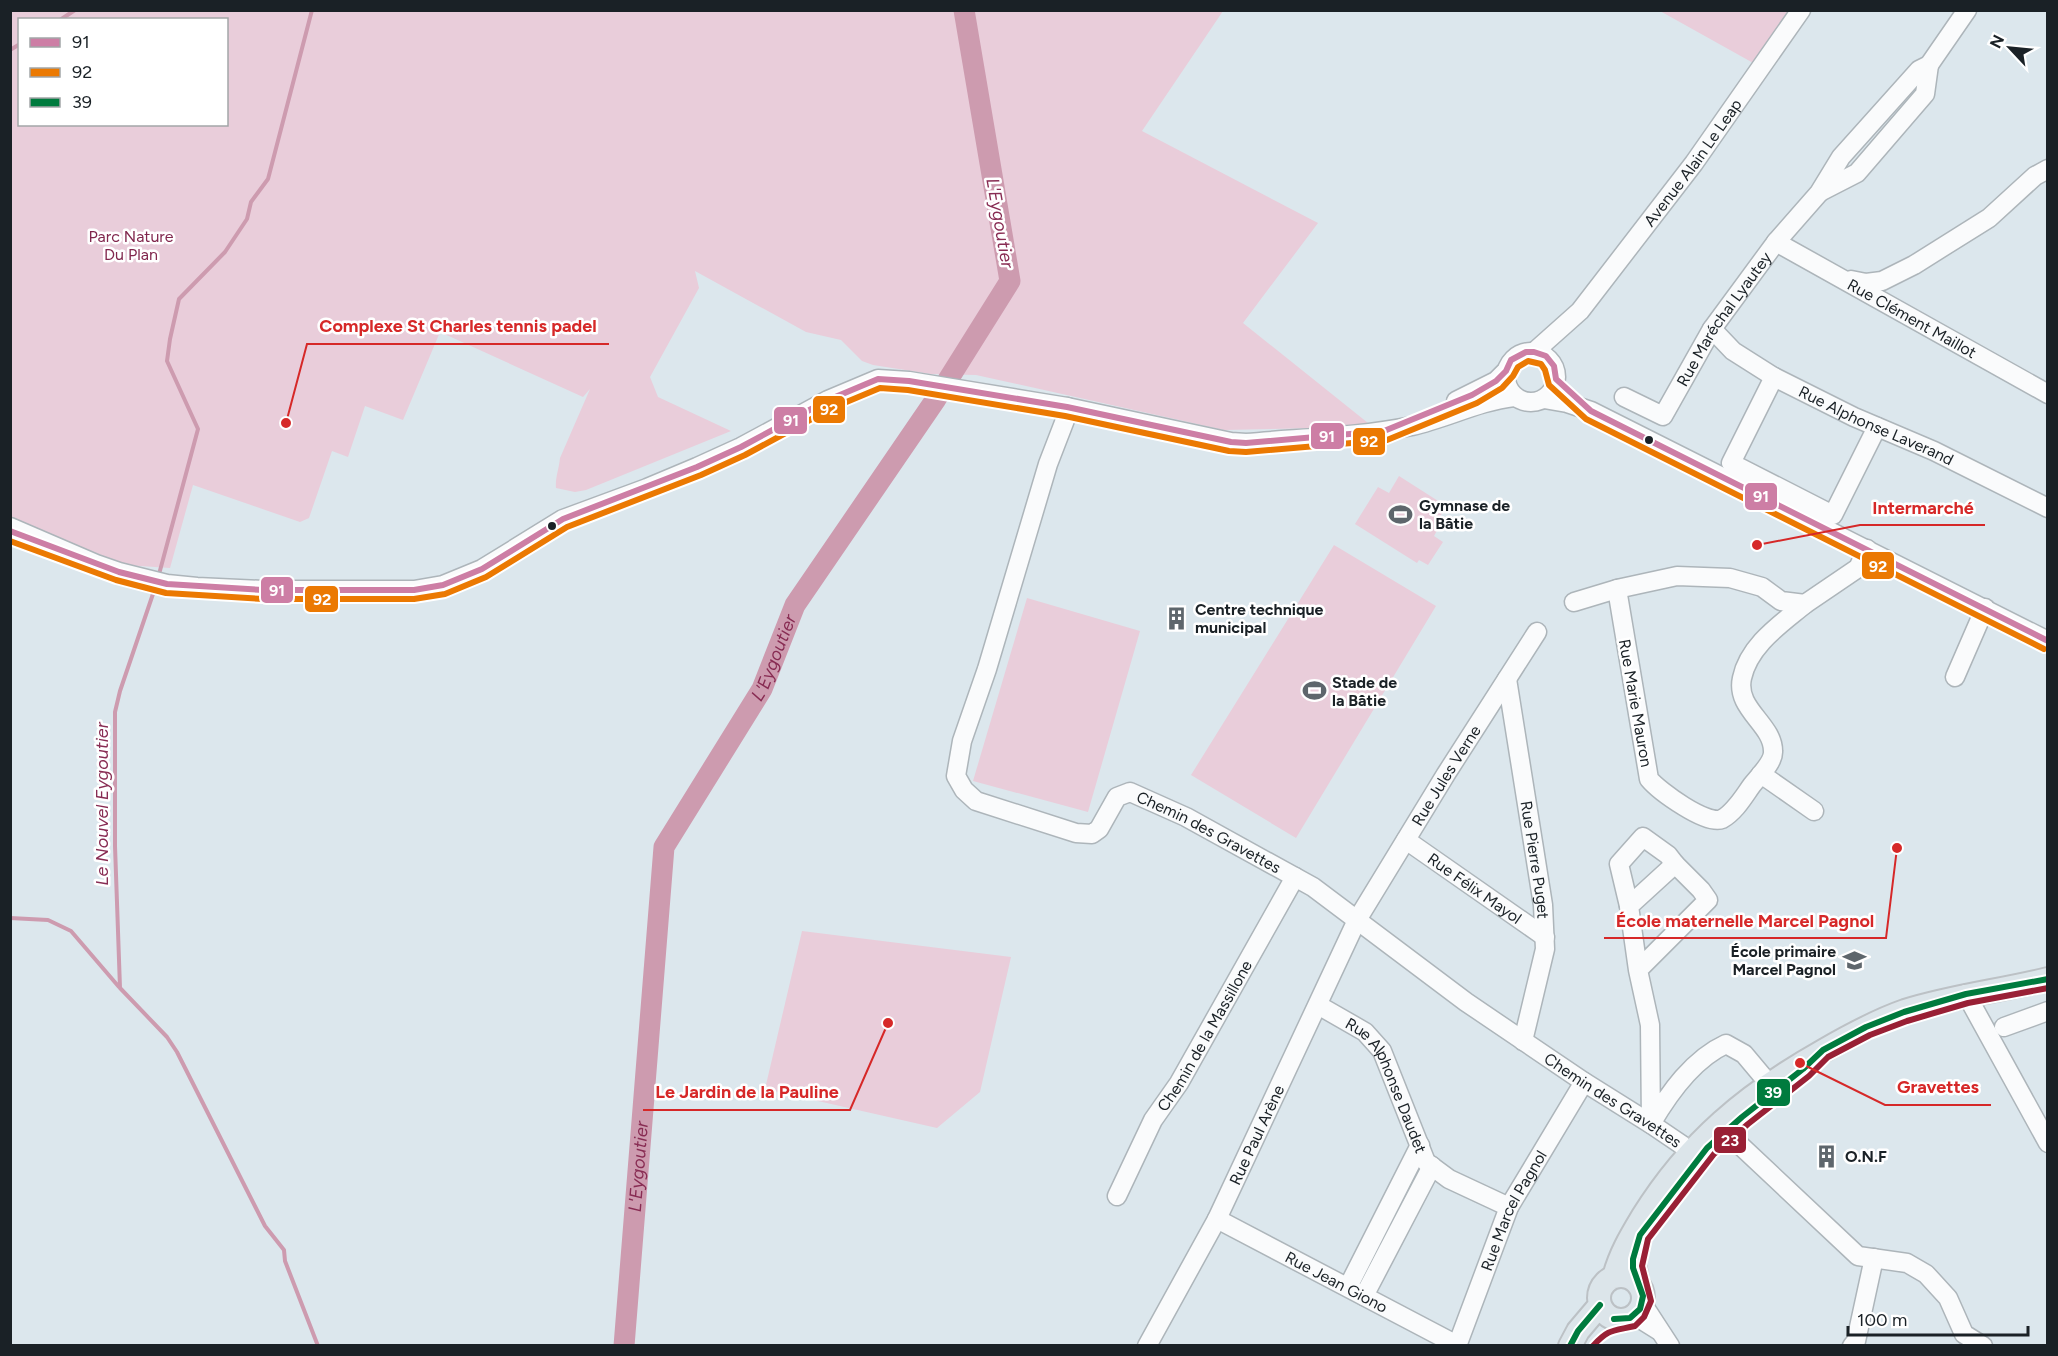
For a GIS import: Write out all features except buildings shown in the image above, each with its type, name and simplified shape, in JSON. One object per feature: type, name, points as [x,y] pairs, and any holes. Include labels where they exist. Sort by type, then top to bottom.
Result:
[{"type":"main road","points":[[1625,1306],[1599,1298],[1603,1286],[1614,1277],[1626,1244],[1649,1206],[1690,1152],[1741,1104],[1800,1063],[1866,1027],[1904,1012],[1966,994],[2048,979]]},
{"type":"main road","points":[[1581,1346],[1597,1328],[1625,1306],[1633,1268],[1634,1249],[1640,1235],[1697,1159],[1725,1131],[1803,1069],[1823,1050]]},
{"type":"main road","points":[[1614,1277],[1627,1277],[1625,1306]]},
{"type":"main road","points":[[1570,1346],[1578,1331],[1625,1306]]},
{"type":"street","name":"Avenue Alain Le Leap","points":[[1555,372],[1562,344],[1580,311],[1694,163],[1801,10]]},
{"type":"street","name":"Rue Maréchal Lyautey","points":[[1624,398],[1663,417],[1712,329],[1776,242],[1819,193],[1841,157],[1919,70],[1929,65],[1967,10]]},
{"type":"street","points":[[1843,279],[1866,283],[1882,281],[1914,266],[1989,218],[2035,176],[2048,169]]},
{"type":"street","name":"Rue Clément Maillot","points":[[1776,242],[2048,394]]},
{"type":"street","name":"Avenue Alain Le Leap","points":[[1534,352],[1580,311]]},
{"type":"street","name":"Rue Alphonse Laverand","points":[[1712,329],[1733,351],[1774,377],[1934,451],[2048,508]]},
{"type":"street","points":[[1384,431],[1472,395],[1496,381],[1506,371],[1515,356],[1526,352],[1546,356],[1555,372],[1591,411]]},
{"type":"street","points":[[1506,371],[1506,385],[1514,397]]},
{"type":"street","points":[[1544,399],[1552,390],[1555,372]]},
{"type":"street","points":[[1774,377],[1731,463],[1833,515],[1877,426]]},
{"type":"street","points":[[10,529],[96,564],[167,584],[196,587],[414,590],[443,585],[482,569],[563,519],[697,467],[741,447],[828,400],[878,380],[893,379],[929,384],[1067,407],[1231,442],[1246,443],[1384,431],[1427,422],[1484,402],[1514,397],[1530,403],[1544,399],[1567,403],[1591,411],[2048,641]]},
{"type":"street","name":"Chemin des Gravettes","points":[[1067,407],[1065,420],[1047,464],[987,669],[962,741],[956,776],[964,790],[976,801],[1076,833],[1092,834],[1099,829],[1117,797],[1130,792],[1186,817],[1313,887],[1466,1002],[1584,1082],[1652,1124],[1690,1152],[1692,1156],[1656,1214]]},
{"type":"street","name":"Rue Marie Mauron","points":[[1617,589],[1649,779],[1658,789],[1708,820],[1720,820],[1731,813],[1773,755],[1773,740],[1745,704],[1741,681],[1747,660],[1768,635],[1805,604],[1858,568],[1867,549]]},
{"type":"street","points":[[1574,602],[1617,589],[1677,576],[1730,578],[1762,587],[1780,601],[1805,604]]},
{"type":"street","points":[[1955,677],[1985,608]]},
{"type":"street","name":"Rue Jules Verne","points":[[1357,920],[1537,632]]},
{"type":"street","name":"Rue Pierre Puget","points":[[1507,679],[1543,905],[1545,937],[1545,949],[1523,1041]]},
{"type":"street","points":[[1761,774],[1814,811]]},
{"type":"street","points":[[1638,970],[1708,900],[1668,855],[1643,837],[1619,864],[1629,906],[1638,970],[1650,1025],[1652,1124]]},
{"type":"street","name":"Rue Félix Mayol","points":[[1406,840],[1545,937]]},
{"type":"street","points":[[1629,906],[1675,864]]},
{"type":"street","name":"Chemin de la Massillone","points":[[1117,1196],[1153,1120],[1179,1083],[1295,877]]},
{"type":"street","name":"Rue Paul Arène","points":[[1147,1346],[1217,1219],[1357,920]]},
{"type":"street","points":[[1966,994],[2048,1143]]},
{"type":"street","name":"Rue Alphonse Daudet","points":[[1317,1005],[1365,1032],[1382,1051],[1426,1162],[1449,1179],[1509,1207]]},
{"type":"street","points":[[2004,1027],[2048,1011]]},
{"type":"street","points":[[1652,1124],[1666,1098],[1686,1076],[1710,1052],[1726,1044],[1744,1054],[1770,1085]]},
{"type":"street","name":"Rue Marcel Pagnol","points":[[1457,1345],[1509,1207],[1584,1082]]},
{"type":"street","points":[[1725,1131],[1858,1256],[1907,1263],[1926,1274],[1948,1298],[1964,1340],[1983,1346]]},
{"type":"street","points":[[1348,1287],[1420,1146]]},
{"type":"street","points":[[1364,1296],[1431,1166]]},
{"type":"street","name":"Rue Jean Giono","points":[[1217,1219],[1457,1345]]},
{"type":"street","points":[[1852,1346],[1856,1341],[1874,1258]]},
{"type":"street","points":[[1625,1306],[1642,1320],[1654,1326],[1669,1343]]},
{"type":"green space","name":"Parc Nature Du Plan","points":[[10,11],[1223,11],[1142,131],[1318,223],[1243,323],[1373,427],[1224,430],[976,375],[931,374],[873,365],[862,361],[841,340],[806,332],[695,271],[699,288],[650,377],[658,397],[731,431],[586,490],[575,492],[556,488],[560,458],[590,389],[583,397],[440,332],[403,420],[365,406],[348,457],[332,451],[309,518],[300,522],[193,485],[170,568],[125,565],[11,518]]},
{"type":"green space","points":[[1660,11],[1794,11],[1755,64]]},
{"type":"green space","name":"Gymnase de la Bâtie","points":[[1399,476],[1446,506],[1437,522],[1440,525],[1434,536],[1443,542],[1428,565],[1419,560],[1417,563],[1355,524],[1378,487],[1389,493]]},
{"type":"green space","name":"Stade de la Bâtie","points":[[1334,545],[1436,606],[1296,838],[1191,775]]},
{"type":"green space","points":[[1027,598],[1140,631],[1088,812],[973,781]]},
{"type":"green space","points":[[802,931],[1011,957],[980,1092],[937,1128],[765,1089]]},
{"type":"waterway","points":[[63,18],[75,10]]},
{"type":"waterway","name":"Le Nouvel Eygoutier","points":[[158,578],[198,429],[167,361],[179,299],[225,252],[247,219],[251,202],[268,179],[312,10]]},
{"type":"waterway","name":"L'Eygoutier","points":[[624,1346],[664,847],[762,689],[795,605],[936,399],[1010,281],[964,10]]},
{"type":"waterway","points":[[10,50],[18,45]]},
{"type":"waterway","name":"Le Nouvel Eygoutier","points":[[155,588],[115,712],[115,846],[120,988],[167,1037],[177,1052],[265,1226],[284,1250],[285,1261],[318,1346]]},
{"type":"waterway","points":[[10,918],[48,920],[71,931],[119,987]]},
{"type":"transit line","name":"91","points":[[10,531],[119,572],[167,584],[263,590],[414,590],[443,585],[482,569],[563,519],[697,467],[741,447],[828,400],[878,379],[909,381],[1067,407],[1231,442],[1246,443],[1384,431],[1472,395],[1496,381],[1506,371],[1511,360],[1526,352],[1534,352],[1546,356],[1554,366],[1556,379],[1591,411],[2048,641]]},
{"type":"transit line","name":"92","points":[[10,541],[116,580],[166,593],[263,599],[414,599],[445,594],[486,577],[567,527],[701,475],[745,455],[832,408],[880,388],[908,390],[1065,416],[1229,451],[1246,452],[1387,440],[1477,403],[1502,388],[1518,367],[1528,361],[1541,364],[1549,385],[1586,419],[2044,649]]},
{"type":"transit line","name":"39","points":[[1614,1319],[1630,1318],[1640,1309],[1643,1296],[1633,1268],[1633,1259],[1640,1235],[1707,1148],[1823,1050],[1866,1027],[1904,1012],[1966,994],[2048,979]]},
{"type":"transit line","name":"23","points":[[1593,1346],[1608,1333],[1635,1326],[1644,1317],[1651,1301],[1642,1266],[1648,1239],[1714,1154],[1809,1076],[1828,1057],[1870,1035],[1907,1021],[1968,1003],[2048,988]]},
{"type":"transit line","name":"39","points":[[1570,1346],[1578,1331],[1600,1305]]},
{"type":"place","name":"Complexe St Charles tennis padel","points":[[286,423]]},
{"type":"place","name":"Gymnase de la Bâtie","points":[[1401,514]]},
{"type":"place","name":"Intermarché","points":[[1757,545]]},
{"type":"place","name":"Centre technique municipal","points":[[1177,618]]},
{"type":"place","name":"Stade de la Bâtie","points":[[1314,691]]},
{"type":"place","name":"École maternelle Marcel Pagnol","points":[[1897,848]]},
{"type":"place","name":"École primaire Marcel Pagnol","points":[[1854,960]]},
{"type":"place","name":"Le Jardin de la Pauline","points":[[888,1023]]},
{"type":"place","name":"Gravettes","points":[[1800,1063]]},
{"type":"place","name":"O.N.F","points":[[1827,1156]]}]
